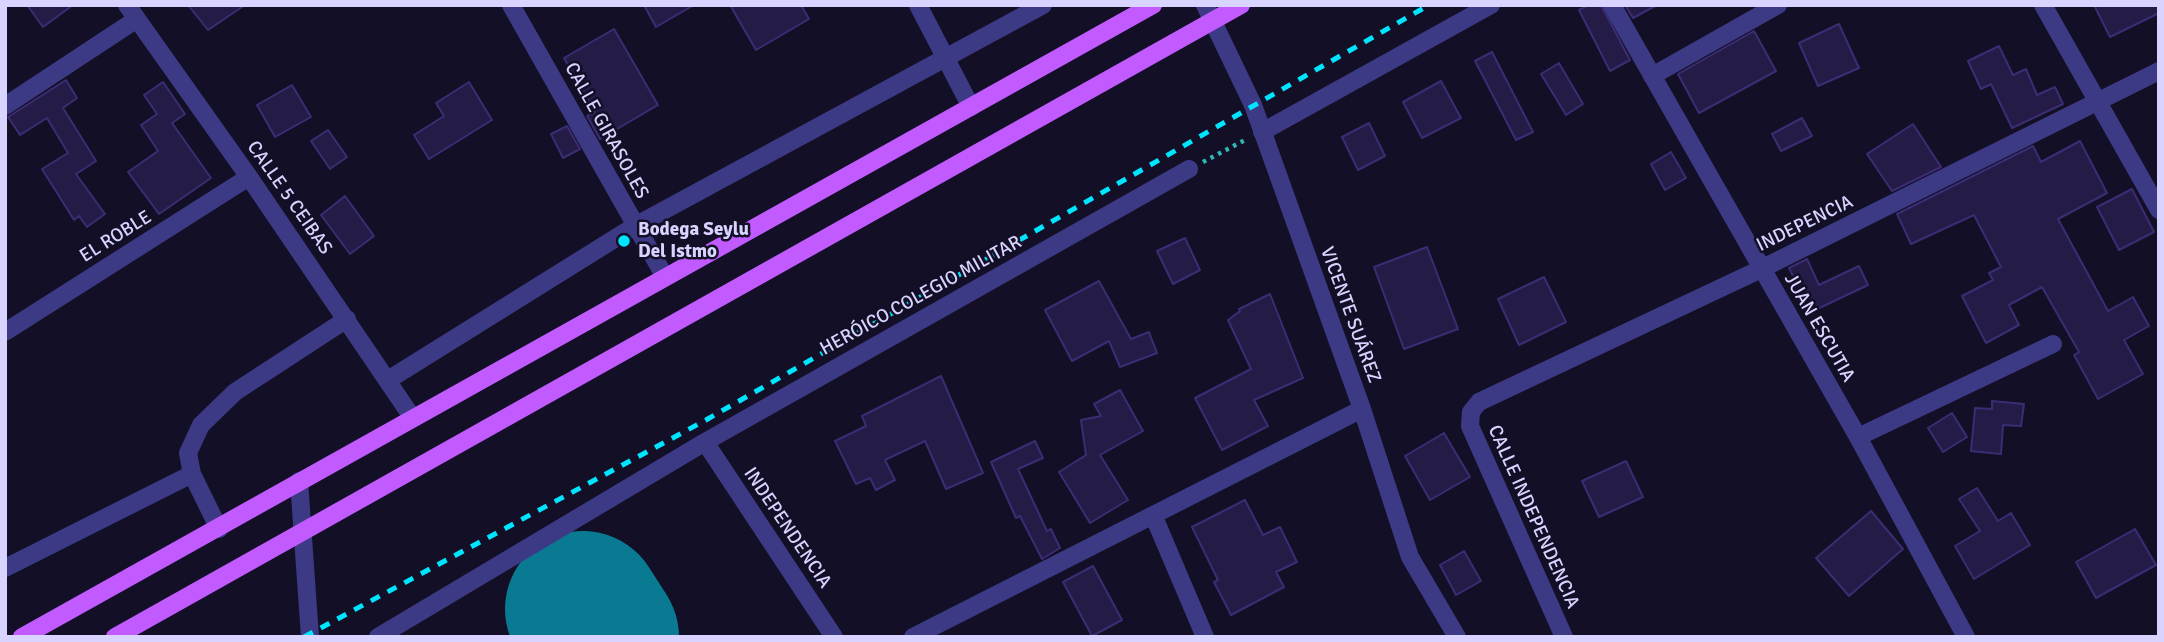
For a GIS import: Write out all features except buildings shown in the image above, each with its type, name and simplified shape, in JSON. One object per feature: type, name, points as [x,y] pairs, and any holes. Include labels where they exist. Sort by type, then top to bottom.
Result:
[{"type":"main road","points":[[22,637],[1153,5]]},
{"type":"main road","points":[[116,637],[1210,13],[1241,5]]},
{"type":"street","name":"CALLE GIRASOLES","points":[[511,5],[665,277]]},
{"type":"street","points":[[918,5],[971,107]]},
{"type":"street","points":[[388,380],[635,226],[1044,5]]},
{"type":"street","points":[[1262,132],[1491,5]]},
{"type":"street","name":"JUAN ESCUTIA","points":[[1612,5],[1858,437],[1966,637]]},
{"type":"street","points":[[1652,76],[1778,5]]},
{"type":"street","points":[[2043,5],[2159,210]]},
{"type":"street","points":[[5,106],[132,12]]},
{"type":"street","name":"CALLE 5 CEIBAS","points":[[132,12],[250,177],[412,417]]},
{"type":"street","name":"VICENTE SUÁREZ","points":[[1210,13],[1253,105],[1362,409],[1410,557],[1457,637]]},
{"type":"street","name":"INDEPENCIA","points":[[1471,412],[1479,402],[1761,269],[2159,71]]},
{"type":"street","name":"HERÓICO COLEGIO MILITAR","points":[[378,637],[404,631],[705,442],[1189,169]]},
{"type":"street","name":"EL ROBLE","points":[[5,332],[250,177]]},
{"type":"street","points":[[219,529],[192,474],[188,453],[201,425],[235,392],[347,318]]},
{"type":"street","points":[[1858,437],[2053,344]]},
{"type":"street","points":[[913,637],[1154,517],[1362,409]]},
{"type":"street","name":"CALLE INDEPENDENCIA","points":[[1471,412],[1470,426],[1564,637]]},
{"type":"street","name":"INDEPENDENCIA","points":[[705,442],[834,637]]},
{"type":"street","points":[[5,568],[192,474]]},
{"type":"street","points":[[299,481],[310,637]]},
{"type":"street","points":[[1154,517],[1205,637]]},
{"type":"path","points":[[1189,169],[1262,132]]},
{"type":"runway","points":[[583,609],[601,637]]},
{"type":"railway","points":[[304,637],[706,420],[1429,5]]},
{"type":"place","name":"Bodega Seylu Del Istmo","points":[[624,241]]}]
